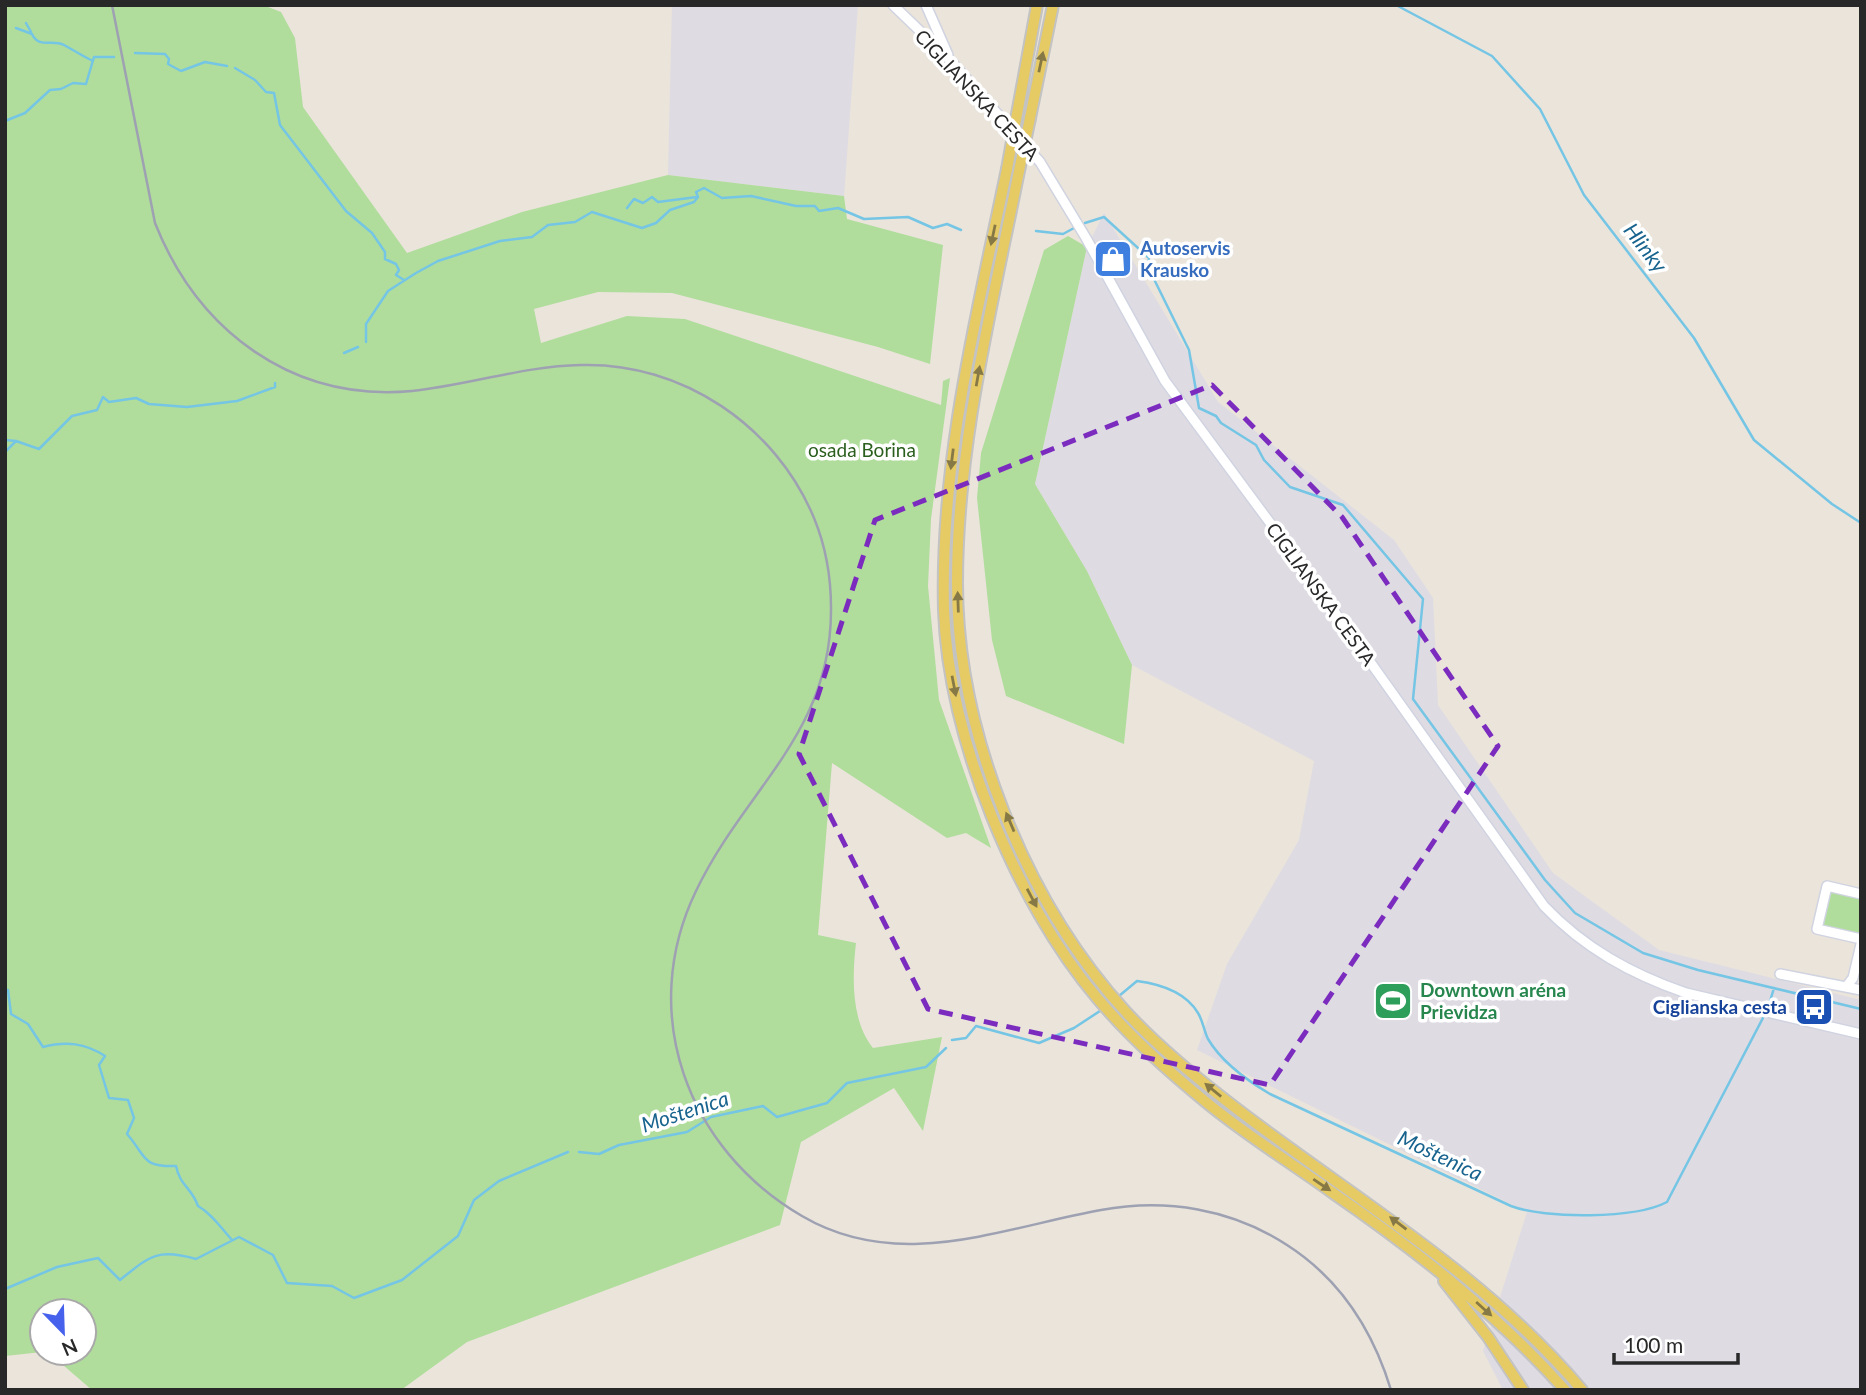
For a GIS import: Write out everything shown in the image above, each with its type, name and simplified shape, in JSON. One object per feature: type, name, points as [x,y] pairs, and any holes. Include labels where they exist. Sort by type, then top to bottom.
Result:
[{"type":"main road","points":[[1037,5],[953,454],[945,535],[947,640],[967,742],[986,803],[1042,916],[1096,998],[1116,1020],[1182,1082],[1233,1123],[1432,1265],[1538,1359],[1565,1390]]},
{"type":"main road","points":[[1053,5],[966,455],[958,534],[960,637],[973,717],[999,796],[1052,908],[1105,987],[1125,1011],[1186,1068],[1238,1110],[1452,1264],[1520,1322],[1582,1390]]},
{"type":"main road","points":[[1432,1265],[1496,1348],[1523,1390]]},
{"type":"street","name":"CIGLIANSKA CESTA","points":[[893,5],[950,60],[1040,162],[1086,238],[1164,381],[1299,562],[1544,906],[1587,945],[1643,977],[1686,993],[1861,1034]]},
{"type":"street","points":[[926,5],[950,60]]},
{"type":"street","points":[[1846,988],[1857,979],[1861,941],[1816,929],[1826,886],[1861,894]]},
{"type":"street","points":[[1780,974],[1861,990]]},
{"type":"highlighted area","points":[[1212,385],[1342,517],[1498,746],[1270,1085],[928,1009],[799,754],[875,520]]},
{"type":"shaded area","points":[[672,5],[858,5],[844,196],[668,175]]},
{"type":"shaded area","points":[[1104,213],[1218,402],[1394,540],[1433,598],[1438,705],[1553,873],[1659,950],[1861,1000],[1861,1390],[1503,1390],[1483,1351],[1527,1212],[1197,1050],[1227,964],[1299,840],[1314,761],[1132,665],[1087,571],[1035,484],[1087,247]]},
{"type":"green space","name":"osada Borina","points":[[5,5],[263,5],[281,12],[295,38],[303,107],[407,253],[522,212],[668,175],[844,196],[847,219],[943,245],[930,364],[878,347],[672,293],[598,292],[534,309],[541,343],[627,316],[685,319],[941,405],[943,381],[950,378],[931,519],[928,586],[939,700],[991,848],[966,833],[947,838],[832,763],[818,935],[856,943],[854,984],[857,1012],[860,1025],[873,1048],[942,1037],[923,1131],[894,1088],[801,1142],[780,1225],[467,1342],[401,1390],[92,1390],[65,1367],[98,1367],[98,1297],[28,1297],[28,1354],[5,1356]]},
{"type":"green space","points":[[1068,236],[1087,247],[1035,484],[1087,571],[1132,665],[1124,744],[1006,696],[992,640],[977,498],[981,453],[1044,250]]},
{"type":"green space","points":[[1833,891],[1861,897],[1861,931],[1855,934],[1826,927],[1822,922]]},
{"type":"waterway","name":"Hlinky","points":[[1396,5],[1492,56],[1540,109],[1584,195],[1694,338],[1754,440],[1832,504],[1861,523]]},
{"type":"waterway","points":[[26,23],[31,32]]},
{"type":"waterway","points":[[16,28],[32,34],[38,41],[59,43],[91,60]]},
{"type":"waterway","points":[[135,53],[165,54],[169,59],[168,64],[181,71],[205,62],[227,66]]},
{"type":"waterway","points":[[5,121],[25,113],[50,90],[61,89],[73,83],[86,84],[94,57],[114,57]]},
{"type":"waterway","points":[[235,68],[255,80],[266,92],[274,93],[280,125],[346,211],[372,233],[385,252],[385,259],[396,264],[399,270],[396,275],[404,280]]},
{"type":"waterway","points":[[366,342],[366,324],[388,291],[438,261],[500,241],[532,237],[548,225],[575,222],[592,212],[642,228],[656,223],[670,210],[694,202],[698,197],[696,192],[704,188],[722,198],[751,196],[796,206],[815,206],[819,211],[838,208],[864,219],[908,217],[933,228],[947,224],[961,230]]},
{"type":"waterway","points":[[627,208],[634,199],[643,203],[652,197],[658,202],[697,197]]},
{"type":"waterway","points":[[1085,223],[1104,217],[1149,258],[1148,267],[1189,350],[1199,408],[1216,416],[1221,423],[1256,445],[1264,460],[1290,487],[1343,505],[1423,599],[1413,699],[1545,880],[1575,913],[1643,953],[1698,970],[1861,1009]]},
{"type":"waterway","points":[[1036,231],[1063,234],[1074,228]]},
{"type":"waterway","points":[[344,353],[358,347]]},
{"type":"waterway","points":[[5,452],[16,441],[39,449],[72,416],[97,410],[103,397],[109,402],[136,398],[149,404],[187,407],[237,401],[275,387],[275,383]]},
{"type":"waterway","points":[[5,440],[16,441]]},
{"type":"waterway","name":"Moštenica","points":[[1119,996],[1137,981],[1171,990],[1193,1005],[1208,1039],[1220,1055],[1244,1077],[1270,1094],[1511,1206],[1567,1215],[1634,1212],[1667,1202],[1765,1014]]},
{"type":"waterway","name":"Moštenica","points":[[1768,1008],[1774,988]]},
{"type":"waterway","points":[[5,990],[8,990],[11,1014],[28,1024],[43,1047],[75,1044],[105,1056],[99,1065],[109,1098],[128,1100],[134,1118],[127,1134],[150,1162],[176,1166],[180,1178],[198,1206],[212,1217],[232,1240]]},
{"type":"waterway","name":"Moštenica","points":[[952,1040],[966,1038],[976,1026],[1039,1043],[1074,1028],[1103,1009]]},
{"type":"waterway","name":"Moštenica","points":[[579,1152],[599,1154],[619,1145],[687,1132],[711,1117],[763,1106],[777,1117],[827,1103],[847,1083],[926,1067],[946,1048]]},
{"type":"waterway","name":"Moštenica","points":[[5,1289],[57,1267],[98,1258],[120,1280],[155,1256],[172,1254],[196,1259],[239,1237],[273,1255],[287,1283],[332,1286],[354,1298],[402,1280],[458,1236],[474,1200],[499,1181],[568,1152]]},
{"type":"railway","points":[[112,5],[155,223],[173,262],[196,296],[224,327],[255,352],[289,371],[327,385],[368,391],[412,391],[560,366],[618,367],[655,375],[689,388],[721,406],[750,428],[776,455],[797,485],[814,518],[827,562],[831,608],[827,652],[817,691],[802,726],[716,854],[696,891],[679,937],[672,984],[673,1030],[684,1074],[702,1116],[729,1154],[762,1188],[802,1216],[839,1233],[876,1242],[913,1244],[950,1241],[1101,1210],[1150,1205],[1198,1210],[1244,1223],[1287,1245],[1338,1290],[1375,1347],[1391,1390]]},
{"type":"place","name":"Autoservis Krausko","points":[[1113,259]]},
{"type":"place","name":"Downtown aréna Prievidza","points":[[1393,1001]]},
{"type":"place","name":"Ciglianska cesta","points":[[1814,1007]]}]
